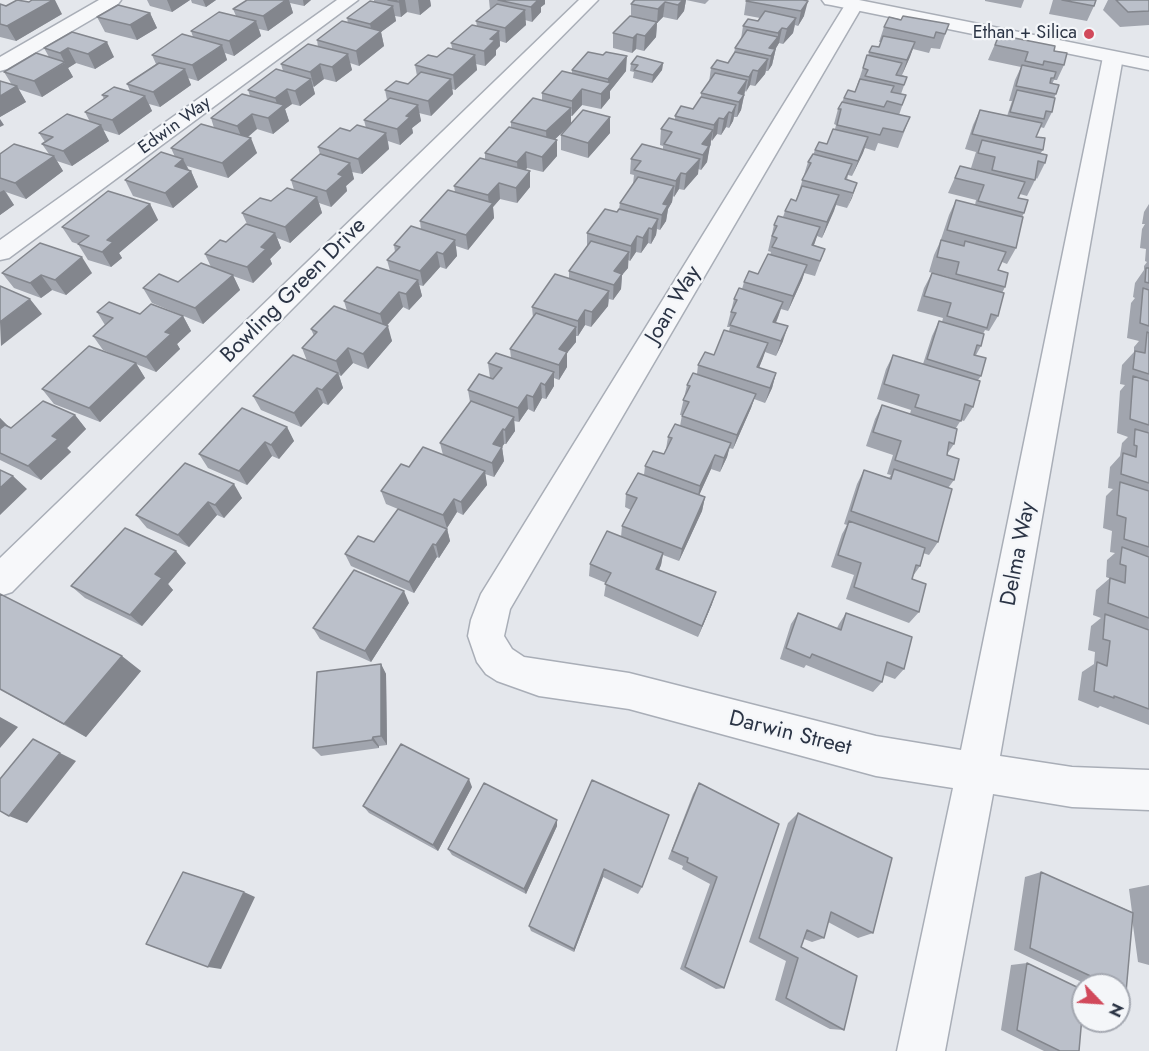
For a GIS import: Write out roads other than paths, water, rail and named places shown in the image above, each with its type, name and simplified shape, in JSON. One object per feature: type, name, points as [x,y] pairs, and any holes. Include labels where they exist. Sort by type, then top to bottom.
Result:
[{"type":"street","points":[[0,65],[112,0]]},
{"type":"street","name":"Edwin Way","points":[[0,252],[349,0]]},
{"type":"street","name":"Bowling Green Drive","points":[[0,581],[589,0]]},
{"type":"street","points":[[842,2],[1149,64]]},
{"type":"street","name":"Joan Way","points":[[493,605],[842,2]]},
{"type":"street","name":"Delma Way","points":[[921,1051],[977,771],[1113,57]]},
{"type":"street","name":"Darwin Street","points":[[493,605],[485,633],[488,648],[496,658],[529,677],[601,685],[876,756],[1072,787],[1149,790]]},
{"type":"place","name":"Ethan + Silica","points":[[1089,34]]}]
